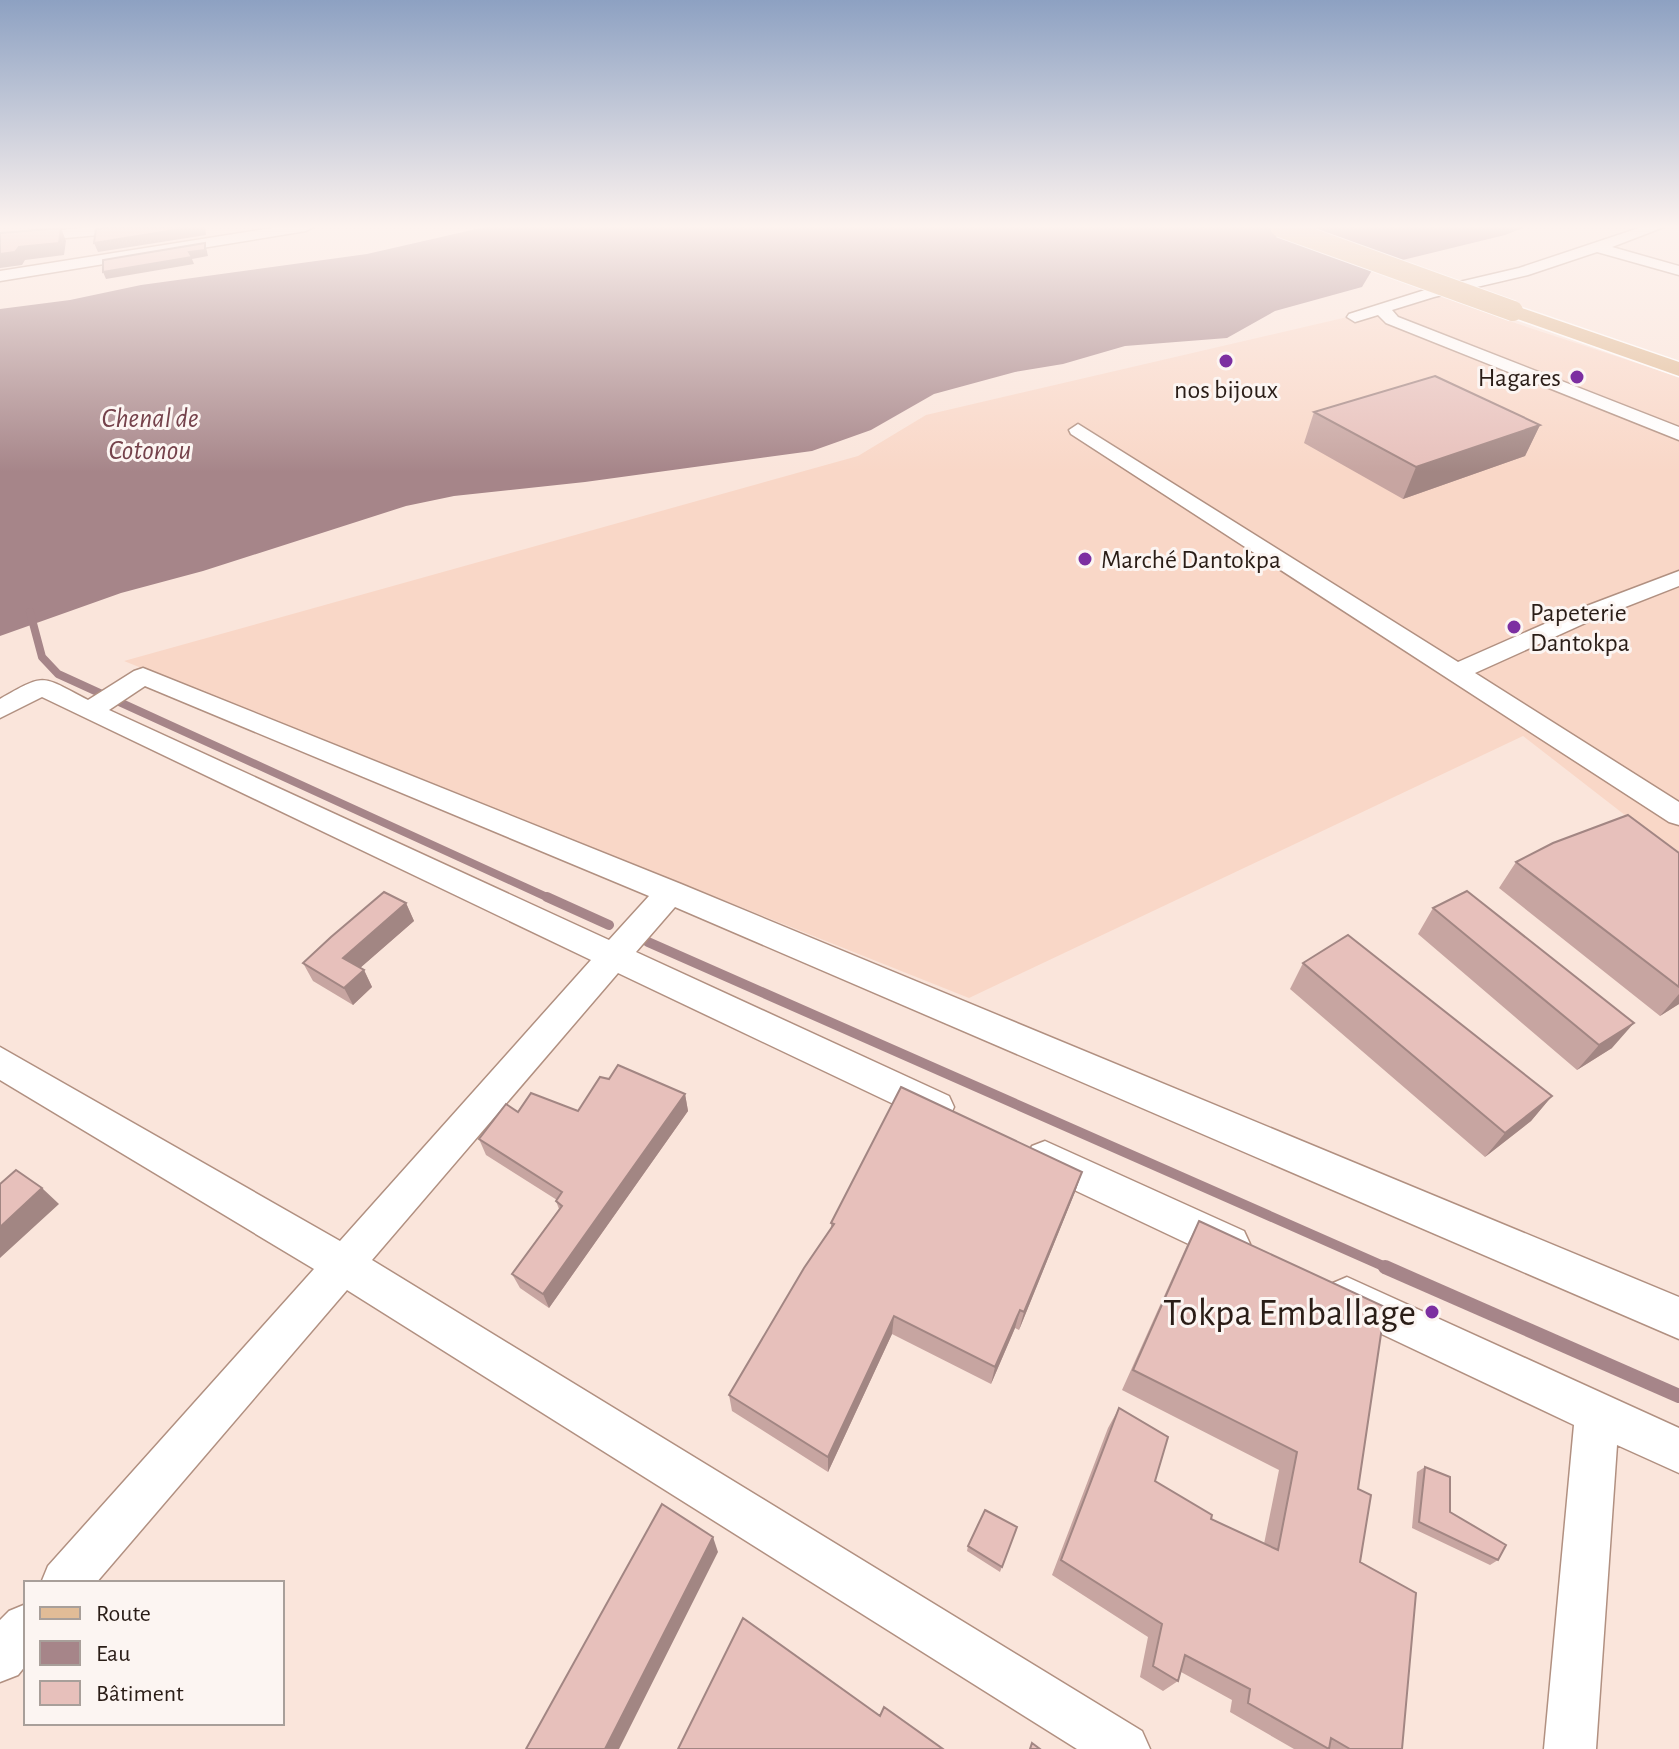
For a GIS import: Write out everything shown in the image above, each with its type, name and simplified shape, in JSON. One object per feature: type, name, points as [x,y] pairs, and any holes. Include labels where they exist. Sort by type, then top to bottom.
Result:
[{"type":"main road","points":[[1523,309],[1679,358]]},
{"type":"main road","points":[[1523,309],[1679,369]]},
{"type":"street","points":[[1355,317],[1389,309]]},
{"type":"street","points":[[1383,311],[1392,320],[1679,434]]},
{"type":"street","points":[[1078,430],[1679,815]]},
{"type":"street","points":[[1456,672],[1584,615],[1679,578]]},
{"type":"street","points":[[89,711],[143,676],[670,892],[1679,1318]]},
{"type":"street","points":[[0,710],[41,686],[961,1119]]},
{"type":"street","points":[[67,1581],[670,892]]},
{"type":"street","points":[[0,1062],[344,1265],[1124,1749]]},
{"type":"street","points":[[1011,1142],[1253,1254]]},
{"type":"street","points":[[1311,1281],[1679,1451]]},
{"type":"street","points":[[1570,1749],[1597,1414]]},
{"type":"street","points":[[0,1657],[24,1630]]},
{"type":"shaded area","name":"Marché Dantokpa","points":[[1383,309],[1477,309],[1679,377],[1679,857],[1523,736],[969,998],[124,661],[858,456],[926,415]]},
{"type":"water","name":"Chenal de Cotonou","points":[[0,309],[1284,309],[1227,338],[1125,346],[934,394],[871,430],[812,451],[585,482],[454,496],[406,506],[203,571],[121,593],[0,636]]},
{"type":"building","points":[[1435,376],[1540,425],[1416,467],[1314,412]]},
{"type":"building","points":[[1628,815],[1679,853],[1679,987],[1516,862],[1553,843]]},
{"type":"building","points":[[1467,891],[1634,1023],[1599,1045],[1433,908]]},
{"type":"building","points":[[384,892],[406,903],[343,958],[364,970],[344,988],[303,963],[331,937]]},
{"type":"building","points":[[1348,935],[1552,1096],[1505,1133],[1303,963]]},
{"type":"building","points":[[618,1065],[685,1094],[543,1294],[512,1274],[562,1206],[556,1201],[562,1192],[479,1139],[506,1104],[518,1112],[531,1093],[578,1111],[600,1077],[609,1079]]},
{"type":"building","points":[[901,1087],[1082,1172],[1024,1312],[1020,1310],[995,1367],[894,1316],[828,1457],[729,1395],[804,1268],[834,1224],[831,1223]]},
{"type":"building","points":[[16,1170],[42,1188],[0,1227],[0,1184]]},
{"type":"building","points":[[1199,1221],[1385,1307],[1358,1489],[1371,1495],[1360,1562],[1416,1593],[1402,1749],[1350,1749],[1331,1738],[1329,1749],[1248,1703],[1250,1689],[1185,1655],[1178,1681],[1153,1666],[1162,1624],[1061,1560],[1119,1408],[1168,1437],[1155,1481],[1212,1515],[1211,1519],[1278,1550],[1297,1452],[1133,1370]]},
{"type":"building","points":[[1425,1467],[1450,1477],[1450,1512],[1506,1545],[1498,1560],[1419,1522]]},
{"type":"building","points":[[662,1504],[713,1537],[605,1749],[526,1749]]},
{"type":"building","points":[[985,1510],[1017,1527],[1002,1567],[968,1546]]},
{"type":"building","points":[[743,1618],[880,1716],[884,1707],[943,1749],[678,1749]]},
{"type":"waterway","points":[[30,612],[42,657],[58,674],[551,899]]},
{"type":"waterway","points":[[547,897],[609,925]]},
{"type":"waterway","points":[[648,942],[1390,1269]]},
{"type":"waterway","points":[[1385,1267],[1679,1396]]},
{"type":"place","name":"nos bijoux","points":[[1226,361]]},
{"type":"place","name":"Hagares","points":[[1577,377]]},
{"type":"place","name":"Marché Dantokpa","points":[[1085,559]]},
{"type":"place","name":"Papeterie Dantokpa","points":[[1514,627]]},
{"type":"place","name":"Tokpa Emballage","points":[[1432,1312]]}]
